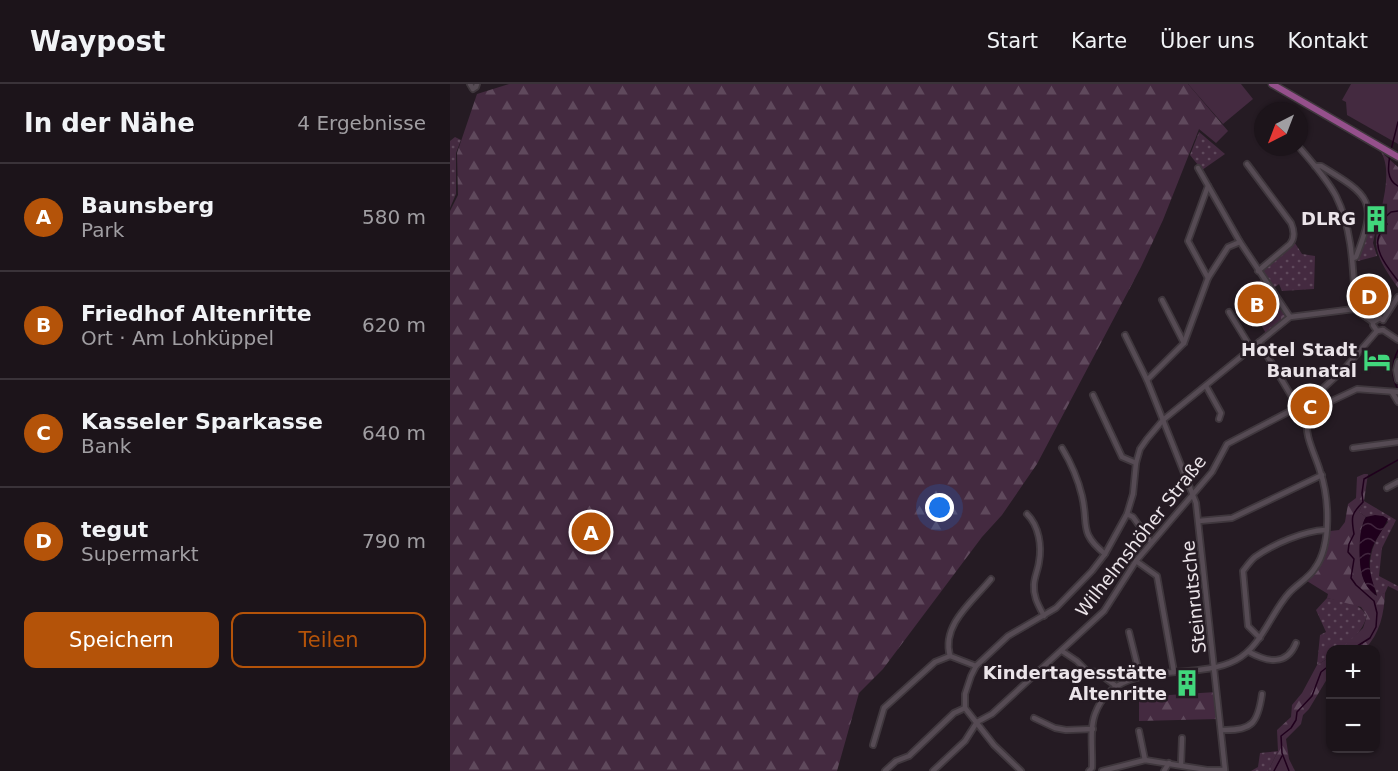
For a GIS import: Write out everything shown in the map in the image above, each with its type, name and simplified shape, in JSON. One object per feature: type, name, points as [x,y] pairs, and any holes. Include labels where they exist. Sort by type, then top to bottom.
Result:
[{"type":"main road","points":[[1272,84],[1397,157]]},
{"type":"street","points":[[470,84],[473,88],[476,88],[477,84]]},
{"type":"street","points":[[1307,156],[1335,195],[1341,209],[1353,258],[1355,302],[1353,309]]},
{"type":"street","points":[[1247,164],[1293,228],[1293,240],[1290,244],[1258,271]]},
{"type":"street","points":[[1315,166],[1321,166],[1353,186],[1365,200],[1369,210],[1368,224],[1356,257],[1353,258]]},
{"type":"street","points":[[1198,168],[1240,242],[1290,317]]},
{"type":"street","points":[[1208,186],[1188,241],[1208,278]]},
{"type":"street","points":[[1147,380],[1184,343],[1208,278],[1228,248],[1240,242]]},
{"type":"street","points":[[1383,320],[1398,297]]},
{"type":"street","points":[[1162,300],[1184,343]]},
{"type":"street","points":[[1021,771],[994,745],[965,708],[965,694],[976,666],[1008,636],[1056,608],[1105,554],[1127,513],[1133,494],[1136,463],[1146,439],[1163,420],[1290,317],[1353,309],[1373,322],[1377,331],[1383,330],[1398,340]]},
{"type":"street","points":[[1229,312],[1251,348]]},
{"type":"street","points":[[1373,322],[1380,318],[1383,320]]},
{"type":"street","points":[[1383,320],[1386,324],[1383,330]]},
{"type":"street","name":"Wilhelmshöher Straße","points":[[933,771],[965,741],[977,722],[992,714],[1104,611],[1151,542],[1212,472],[1227,444],[1298,407],[1317,394],[1346,368],[1377,331]]},
{"type":"street","name":"Steinrutsche","points":[[1125,335],[1147,380],[1196,503],[1226,770]]},
{"type":"street","points":[[1259,342],[1298,407]]},
{"type":"street","points":[[1398,362],[1396,370],[1398,380]]},
{"type":"street","points":[[1206,386],[1221,413],[1219,419]]},
{"type":"street","points":[[1092,770],[1095,714],[1116,686],[1140,676],[1215,668],[1249,652],[1289,594],[1315,568],[1327,537],[1325,530],[1327,514],[1322,475],[1306,423],[1308,419],[1323,405],[1357,389],[1395,392],[1398,402]]},
{"type":"street","points":[[1317,394],[1323,405]]},
{"type":"street","points":[[1093,395],[1122,457],[1136,463]]},
{"type":"street","points":[[1353,448],[1398,442]]},
{"type":"street","points":[[1062,448],[1083,498],[1087,534],[1091,543],[1105,554]]},
{"type":"street","points":[[1199,521],[1232,518],[1322,475]]},
{"type":"street","points":[[1387,488],[1398,482]]},
{"type":"street","points":[[1127,513],[1133,517],[1151,542]]},
{"type":"street","points":[[1028,514],[1035,522],[1038,534],[1040,560],[1034,586],[1036,601],[1044,616]]},
{"type":"street","points":[[1260,638],[1248,626],[1243,571],[1254,557],[1311,531],[1325,530]]},
{"type":"street","points":[[1137,561],[1157,576],[1174,672]]},
{"type":"street","points":[[950,656],[947,644],[953,624],[991,579]]},
{"type":"street","points":[[1129,632],[1140,676]]},
{"type":"street","points":[[1249,652],[1261,659],[1283,658],[1293,652],[1296,643]]},
{"type":"street","points":[[1062,651],[1087,671],[1097,672],[1116,686]]},
{"type":"street","points":[[873,745],[884,708],[935,662],[950,656],[976,666]]},
{"type":"street","points":[[1222,730],[1239,731],[1250,725],[1262,694]]},
{"type":"street","points":[[885,771],[896,761],[909,756],[954,713],[965,708]]},
{"type":"street","points":[[1034,718],[1066,730],[1093,729]]},
{"type":"street","points":[[1139,731],[1145,760]]},
{"type":"street","points":[[1181,765],[1182,738]]},
{"type":"street","points":[[1102,771],[1145,760],[1207,770],[1226,770]]},
{"type":"street","points":[[1164,771],[1169,763]]},
{"type":"green space","points":[[509,84],[1188,84],[1228,131],[1216,143],[1199,129],[1163,220],[1141,267],[1037,464],[1002,515],[982,537],[883,669],[859,693],[837,771],[450,771],[450,211],[458,195],[457,153],[477,94]]},
{"type":"green space","points":[[1188,84],[1241,84],[1253,99],[1223,124]]},
{"type":"green space","points":[[1351,84],[1398,84],[1398,144],[1347,115],[1346,102],[1342,100]]},
{"type":"green space","points":[[1199,132],[1225,154],[1202,170],[1190,155]]},
{"type":"green space","points":[[455,137],[461,140],[456,153],[456,194],[450,208],[450,141]]},
{"type":"green space","points":[[1381,152],[1398,167],[1398,288],[1378,254],[1376,241],[1386,184],[1385,162]]},
{"type":"green space","points":[[1368,232],[1375,233],[1373,243],[1377,256],[1358,261]]},
{"type":"green space","points":[[1293,240],[1302,254],[1315,256],[1314,289],[1282,291],[1279,284],[1271,290],[1258,271]]},
{"type":"green space","points":[[1263,279],[1290,317],[1267,335],[1241,291]]},
{"type":"green space","points":[[1368,474],[1364,501],[1359,512],[1366,517],[1360,539],[1362,574],[1367,586],[1375,595],[1385,593],[1384,608],[1378,630],[1368,645],[1345,645],[1363,628],[1367,616],[1361,607],[1327,598],[1328,594],[1307,581],[1322,558],[1330,531],[1339,530],[1345,522],[1348,504],[1356,498],[1357,477]]},
{"type":"green space","points":[[1364,501],[1396,520],[1382,548],[1379,576],[1398,586],[1398,591],[1388,586],[1385,593],[1377,596],[1371,577],[1371,555],[1379,534],[1388,522],[1383,516],[1366,517],[1359,512]]},
{"type":"green space","points":[[1327,598],[1354,604],[1367,616],[1360,631],[1345,645],[1326,645],[1326,659],[1317,665],[1320,635],[1326,632],[1316,610]]},
{"type":"green space","points":[[1326,659],[1326,681],[1303,715],[1301,724],[1286,739],[1289,759],[1295,771],[1268,771],[1278,751],[1277,730],[1291,717],[1292,705],[1302,693],[1317,665]]},
{"type":"green space","points":[[1216,692],[1218,719],[1139,721],[1139,697]]},
{"type":"green space","points":[[1278,751],[1268,771],[1251,771],[1258,767],[1260,753]]},
{"type":"water","points":[[1375,515],[1388,519],[1372,548],[1369,562],[1377,596],[1364,581],[1360,555],[1363,522],[1366,517]]},
{"type":"waterway","points":[[1391,150],[1398,122]]},
{"type":"waterway","points":[[1390,155],[1388,168],[1391,180],[1398,186]]},
{"type":"waterway","points":[[1398,211],[1391,212],[1383,219],[1383,223],[1387,224],[1378,238],[1382,258],[1398,281]]},
{"type":"waterway","points":[[1398,350],[1393,370],[1398,390]]},
{"type":"waterway","points":[[1359,645],[1370,638],[1376,627],[1377,613],[1374,601],[1351,578],[1354,559],[1348,552],[1354,534],[1353,516],[1363,502],[1364,479],[1398,460]]},
{"type":"waterway","points":[[1289,771],[1282,753],[1281,736],[1291,728],[1296,720],[1297,712],[1312,696],[1321,672],[1326,668]]},
{"type":"waterway","points":[[1274,771],[1282,756]]},
{"type":"place","name":"DLRG","points":[[1376,219]]},
{"type":"place","name":"tegut","points":[[1369,296]]},
{"type":"place","name":"Friedhof Altenritte","points":[[1257,304]]},
{"type":"place","name":"Hotel Stadt Baunatal","points":[[1377,360]]},
{"type":"place","name":"Kasseler Sparkasse","points":[[1310,406]]},
{"type":"place","name":"Baunsberg","points":[[591,532]]},
{"type":"place","name":"Kindertagesstätte Altenritte","points":[[1187,683]]}]
